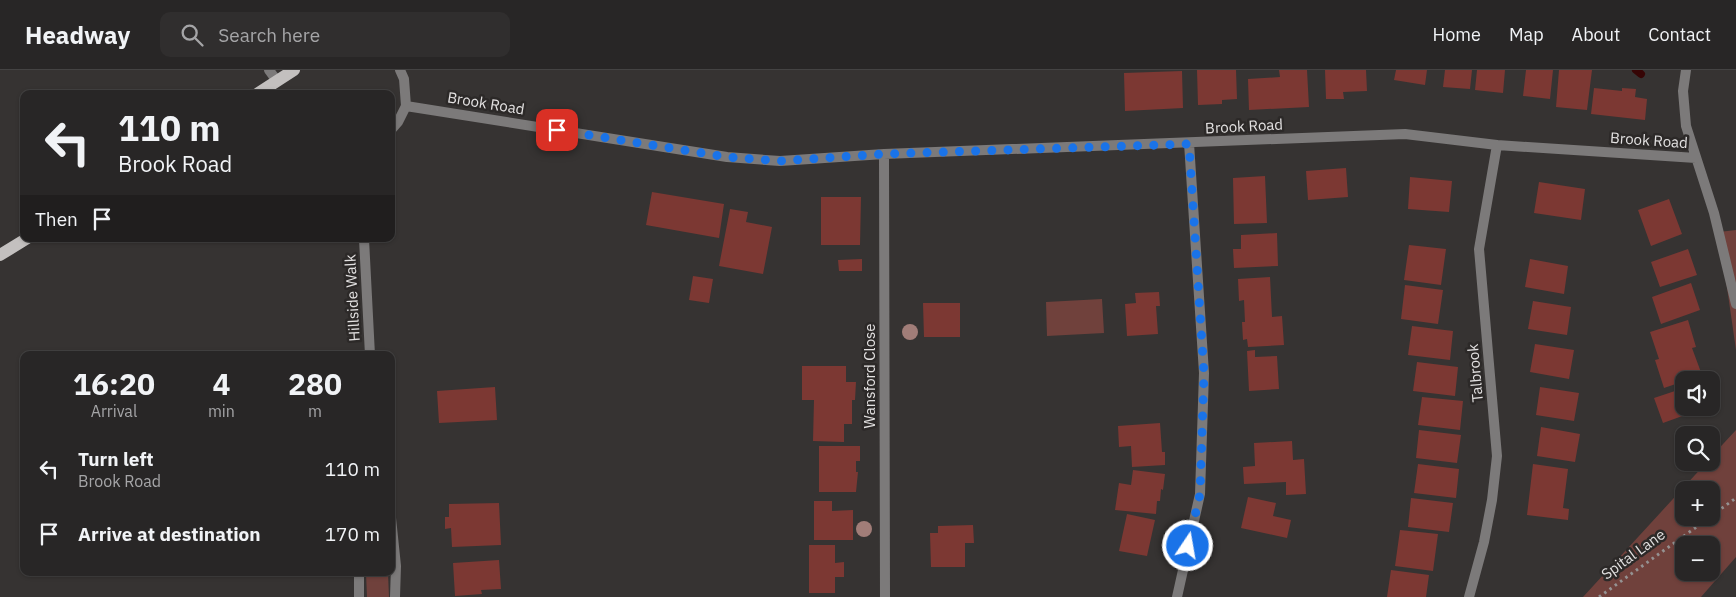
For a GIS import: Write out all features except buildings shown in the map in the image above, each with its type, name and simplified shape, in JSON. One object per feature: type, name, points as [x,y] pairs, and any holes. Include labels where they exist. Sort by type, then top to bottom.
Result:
[{"type":"main road","points":[[263,90],[294,70]]},
{"type":"main road","points":[[0,255],[21,242]]},
{"type":"street","points":[[269,70],[277,81]]},
{"type":"street","points":[[395,125],[406,106],[404,79],[400,70]]},
{"type":"street","points":[[1686,70],[1683,91],[1686,126],[1714,212],[1736,304]]},
{"type":"street","name":"Brook Road","points":[[406,106],[727,157],[780,161],[884,154],[1189,144],[1405,134],[1497,145],[1696,158]]},
{"type":"street","points":[[1177,597],[1200,494],[1204,374],[1189,144]]},
{"type":"street","name":"Talbrook","points":[[1469,597],[1484,542],[1492,500],[1497,456],[1479,249],[1497,145]]},
{"type":"street","name":"Wansford Close","points":[[884,154],[885,597]]},
{"type":"street","name":"Hillside Walk","points":[[364,242],[370,351]]},
{"type":"street","points":[[395,556],[395,597]]},
{"type":"street","points":[[359,576],[360,597]]},
{"type":"path","name":"Spital Lane","points":[[1720,510],[1736,498]]},
{"type":"path","name":"Spital Lane","points":[[1599,597],[1698,526]]},
{"type":"shaded area","points":[[1736,230],[1736,350],[1719,232]]},
{"type":"shaded area","points":[[1102,299],[1104,333],[1047,336],[1046,302]]},
{"type":"shaded area","points":[[1736,430],[1736,557],[1720,575],[1720,536],[1675,536],[1675,581],[1715,581],[1701,597],[1583,597],[1675,497],[1675,526],[1720,526],[1720,481],[1689,481],[1699,471],[1720,471],[1720,447]]},
{"type":"shaded area","points":[[366,576],[388,576],[389,597],[367,597]]},
{"type":"waterway","points":[[1636,70],[1641,74]]},
{"type":"route","points":[[557,130],[727,157],[780,161],[884,154],[1189,144],[1204,374],[1200,494],[1188,546]]}]
